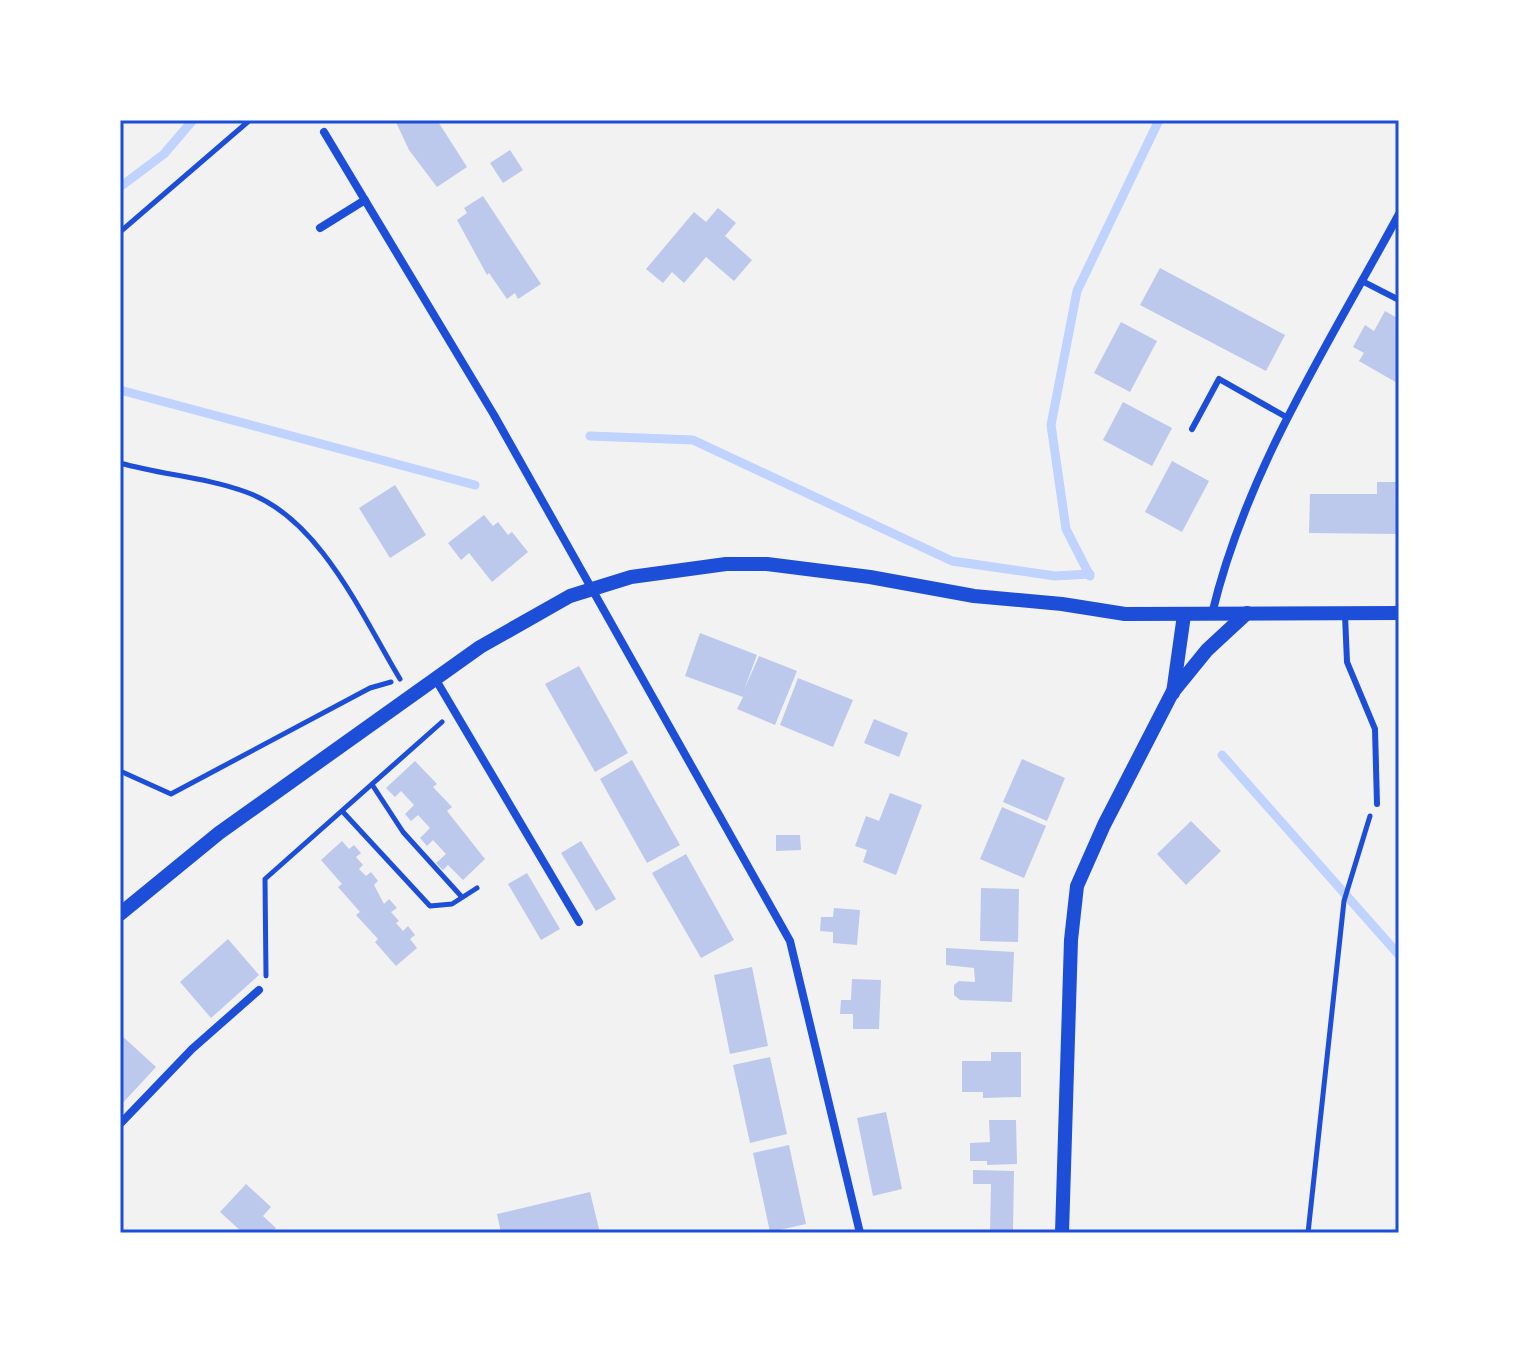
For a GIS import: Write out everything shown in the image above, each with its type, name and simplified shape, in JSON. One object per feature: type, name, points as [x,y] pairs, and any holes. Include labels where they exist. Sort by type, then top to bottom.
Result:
[{"type":"street","points":[[324,132],[494,415],[790,941],[860,1233]]},
{"type":"street","points":[[320,228],[365,200]]},
{"type":"street","points":[[1212,614],[1237,527],[1288,418],[1399,214]]},
{"type":"street","points":[[120,914],[229,825],[543,609],[631,577],[684,568],[767,564],[870,577],[974,596],[1062,604],[1125,614],[1399,613]]},
{"type":"street","points":[[1062,1233],[1071,940],[1077,886],[1109,813],[1172,693],[1207,650],[1247,613]]},
{"type":"street","points":[[1172,693],[1184,615]]},
{"type":"street","points":[[436,680],[579,922]]},
{"type":"street","points":[[120,1124],[192,1049],[259,990]]},
{"type":"lane","points":[[1362,281],[1399,300]]},
{"type":"lane","points":[[1192,429],[1219,379],[1288,418]]},
{"type":"lane","points":[[1345,615],[1347,662],[1375,729],[1377,804]]},
{"type":"path","points":[[120,232],[250,120]]},
{"type":"path","points":[[120,463],[210,480],[250,493],[295,522],[326,556],[411,697]]},
{"type":"path","points":[[120,771],[171,794],[370,688],[400,680]]},
{"type":"path","points":[[259,990],[266,984],[265,879],[373,786],[454,710]]},
{"type":"path","points":[[373,786],[403,832],[461,896]]},
{"type":"path","points":[[1308,1233],[1344,901],[1363,829],[1377,804]]},
{"type":"path","points":[[343,812],[430,906],[452,904],[477,888]]},
{"type":"building","points":[[395,120],[437,120],[467,167],[437,187],[409,150]]},
{"type":"building","points":[[510,150],[523,170],[503,183],[490,163]]},
{"type":"building","points":[[483,196],[541,284],[518,299],[515,293],[507,299],[489,273],[487,275],[457,220],[467,213],[464,208]]},
{"type":"building","points":[[718,208],[736,223],[725,236],[752,260],[734,281],[706,257],[684,283],[672,272],[663,283],[646,269],[694,212],[706,222]]},
{"type":"building","points":[[1160,268],[1285,335],[1266,371],[1140,305]]},
{"type":"building","points":[[1385,311],[1399,319],[1399,384],[1359,361],[1364,353],[1353,347],[1365,325],[1374,331]]},
{"type":"building","points":[[1121,322],[1157,341],[1130,392],[1094,373]]},
{"type":"building","points":[[1123,402],[1172,428],[1152,466],[1103,440]]},
{"type":"building","points":[[1172,461],[1209,481],[1182,532],[1145,512]]},
{"type":"building","points":[[1377,482],[1396,482],[1399,534],[1309,533],[1310,494],[1377,494]]},
{"type":"building","points":[[395,485],[426,535],[390,558],[359,508]]},
{"type":"building","points":[[484,515],[493,526],[498,522],[508,535],[512,532],[528,552],[492,582],[469,553],[461,560],[448,543]]},
{"type":"building","points":[[700,633],[757,655],[744,690],[759,656],[797,671],[775,725],[737,709],[743,697],[685,676]]},
{"type":"building","points":[[579,666],[628,753],[595,772],[545,684]]},
{"type":"building","points":[[798,678],[853,700],[833,747],[780,725]]},
{"type":"building","points":[[874,719],[908,733],[899,757],[864,743]]},
{"type":"building","points":[[1022,759],[1065,778],[1047,821],[1003,802]]},
{"type":"building","points":[[632,760],[680,845],[647,863],[600,779]]},
{"type":"building","points":[[415,761],[437,784],[433,787],[452,807],[447,811],[485,859],[463,880],[448,865],[443,870],[436,863],[446,854],[433,840],[427,846],[420,838],[430,828],[418,815],[411,821],[405,814],[414,805],[401,791],[395,797],[386,788]]},
{"type":"building","points":[[890,793],[922,805],[896,875],[863,862],[867,850],[855,846],[866,816],[879,821]]},
{"type":"building","points":[[1002,807],[1046,826],[1024,878],[980,859]]},
{"type":"building","points":[[1191,821],[1221,851],[1186,885],[1157,854]]},
{"type":"building","points":[[776,835],[800,835],[801,850],[776,851]]},
{"type":"building","points":[[342,841],[349,849],[354,845],[361,853],[356,857],[363,865],[359,869],[366,876],[371,872],[378,881],[374,885],[384,904],[389,899],[397,908],[391,912],[399,921],[396,923],[403,931],[408,926],[415,935],[410,939],[417,948],[396,966],[375,942],[378,939],[356,915],[360,912],[338,887],[342,884],[321,860]]},
{"type":"building","points":[[581,841],[616,899],[596,911],[561,853]]},
{"type":"building","points":[[686,854],[734,940],[701,958],[652,873]]},
{"type":"building","points":[[527,873],[560,929],[541,940],[508,884]]},
{"type":"building","points":[[981,888],[1019,889],[1018,942],[980,941]]},
{"type":"building","points":[[834,908],[860,910],[857,945],[833,943],[833,932],[820,931],[821,917],[833,917]]},
{"type":"building","points":[[228,939],[259,975],[211,1018],[180,982]]},
{"type":"building","points":[[946,948],[1014,952],[1012,1002],[960,1000],[954,995],[954,985],[959,981],[975,982],[974,968],[946,965]]},
{"type":"building","points":[[752,967],[768,1046],[730,1054],[714,975]]},
{"type":"building","points":[[852,979],[881,980],[879,1029],[853,1029],[853,1014],[840,1014],[841,1000],[851,1000]]},
{"type":"building","points":[[120,1034],[156,1067],[120,1106]]},
{"type":"building","points":[[991,1052],[1021,1052],[1021,1097],[983,1098],[983,1092],[962,1092],[962,1061],[991,1061]]},
{"type":"building","points":[[770,1057],[787,1134],[750,1143],[733,1065]]},
{"type":"building","points":[[886,1112],[902,1189],[873,1196],[857,1118]]},
{"type":"building","points":[[989,1120],[1016,1120],[1017,1164],[987,1165],[987,1161],[970,1161],[970,1143],[990,1142]]},
{"type":"building","points":[[789,1145],[806,1224],[770,1232],[753,1153]]},
{"type":"building","points":[[973,1170],[1014,1171],[1013,1232],[990,1231],[991,1184],[973,1184]]},
{"type":"building","points":[[246,1184],[271,1207],[263,1216],[276,1228],[271,1233],[243,1233],[220,1212]]},
{"type":"building","points":[[590,1192],[600,1233],[501,1233],[497,1214]]},
{"type":"waterway","points":[[120,187],[164,154],[193,120]]},
{"type":"waterway","points":[[1090,576],[1066,529],[1051,425],[1077,291],[1159,120]]},
{"type":"waterway","points":[[120,390],[475,485]]},
{"type":"waterway","points":[[590,436],[693,440],[952,561],[1055,576],[1090,574]]},
{"type":"waterway","points":[[1222,755],[1399,955]]}]
